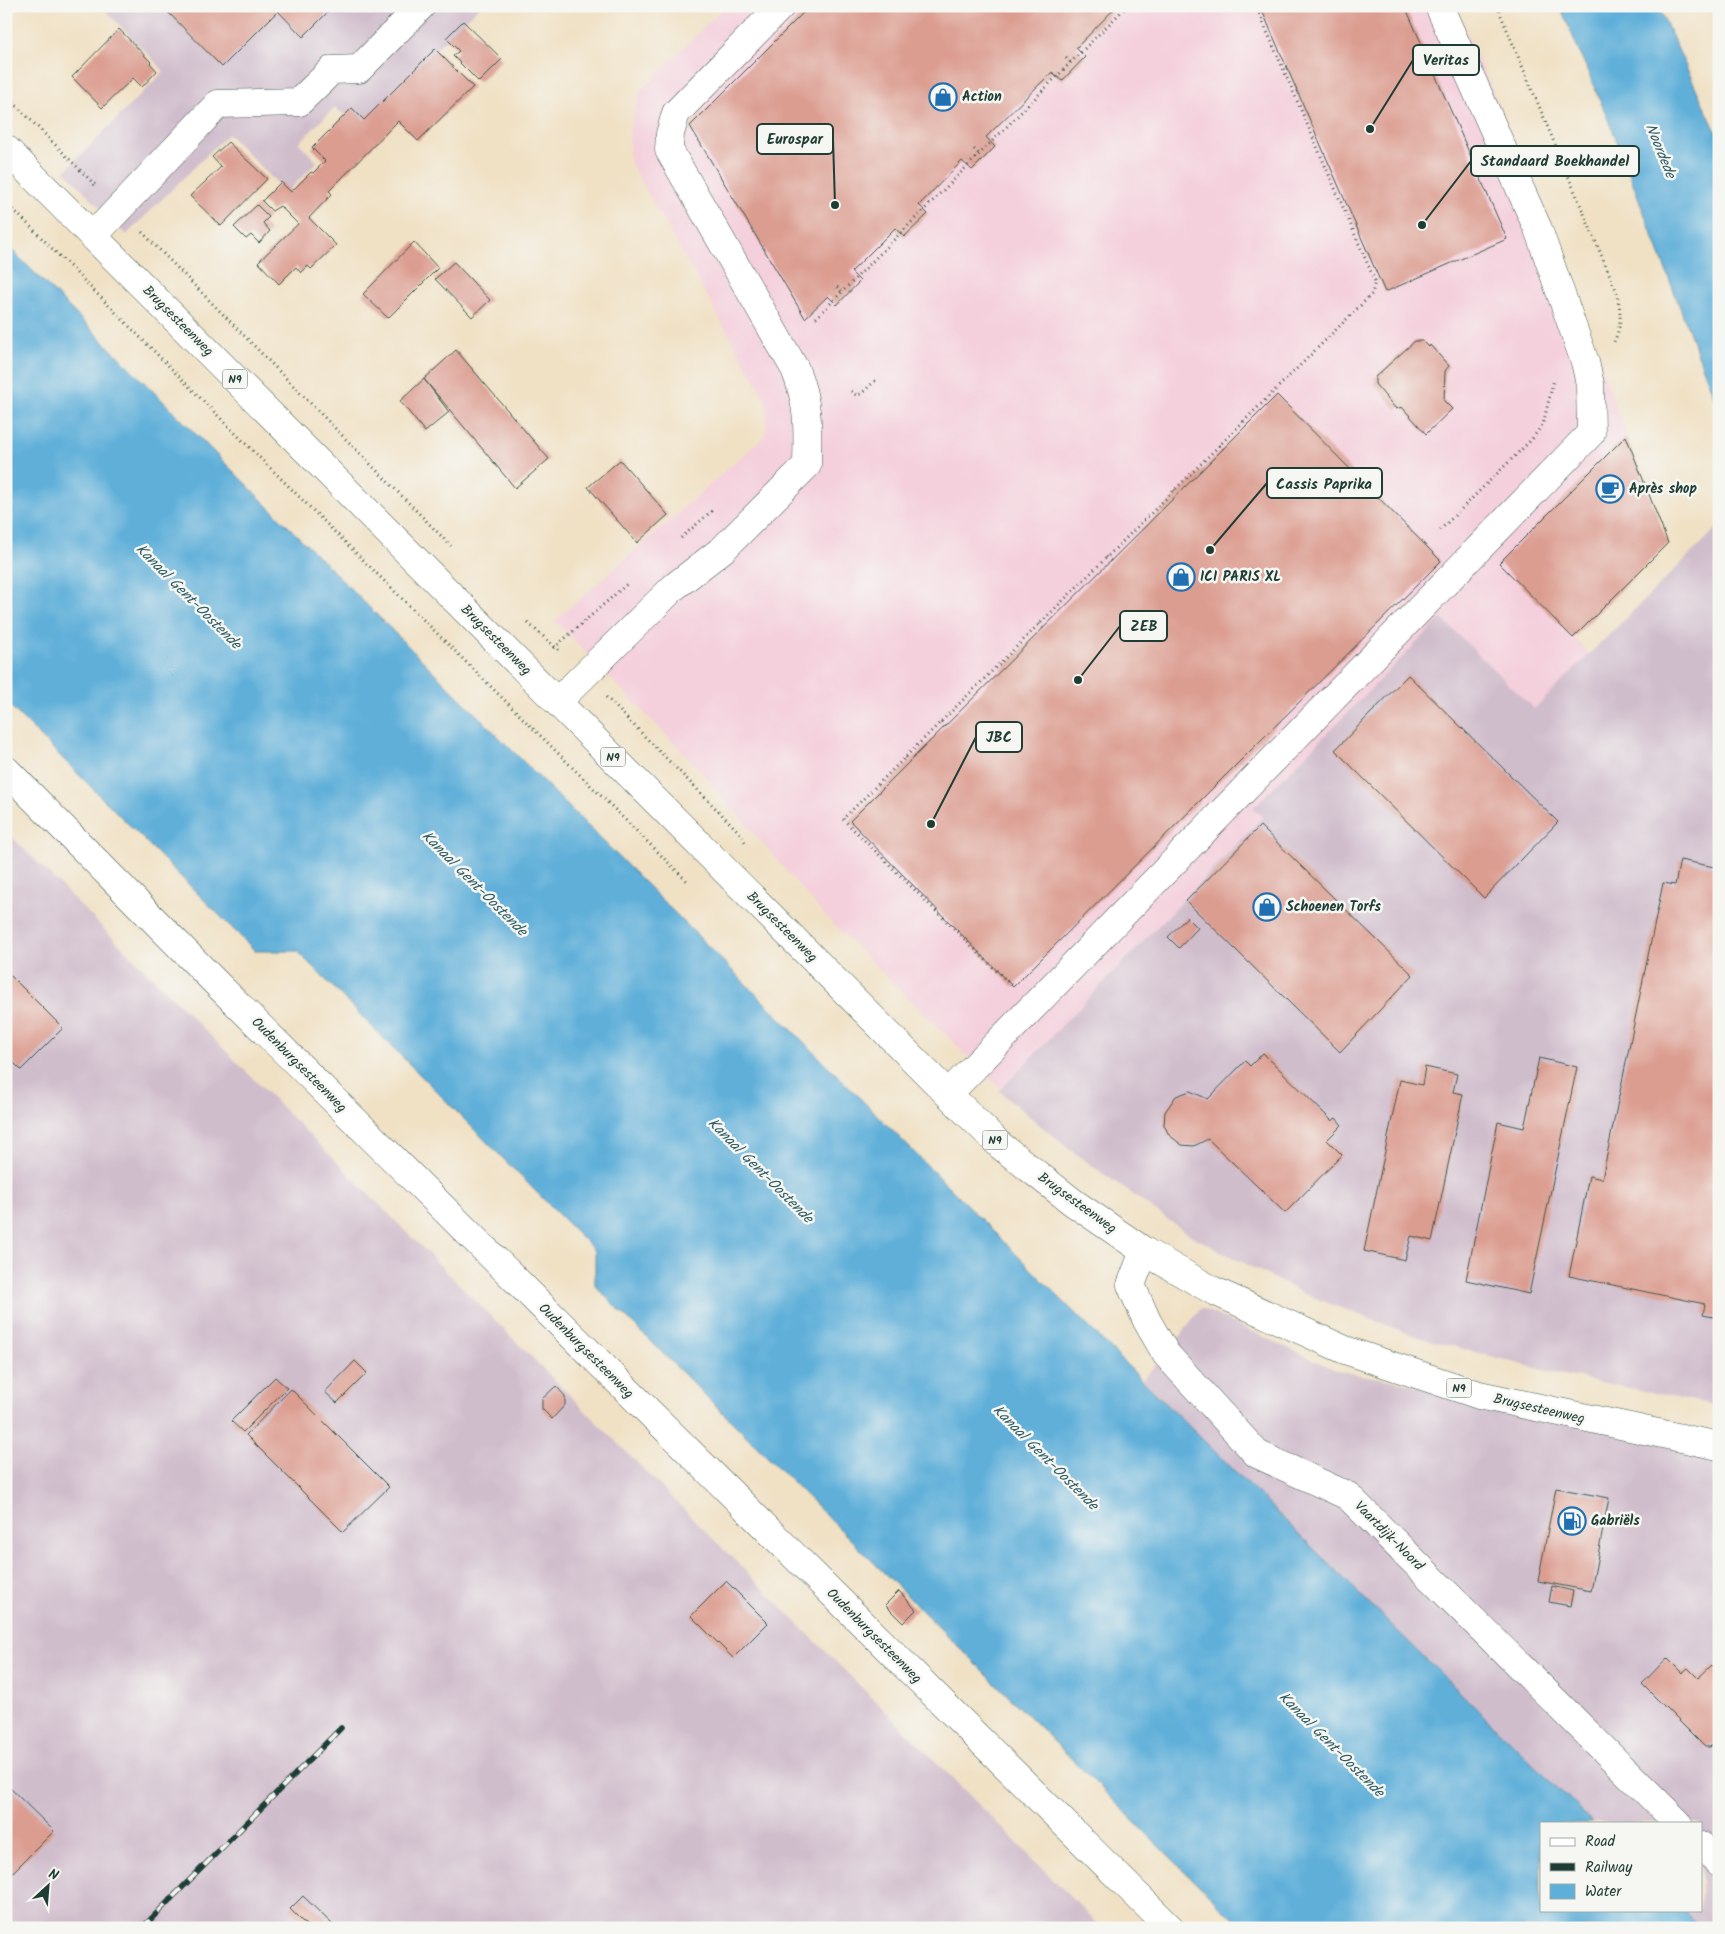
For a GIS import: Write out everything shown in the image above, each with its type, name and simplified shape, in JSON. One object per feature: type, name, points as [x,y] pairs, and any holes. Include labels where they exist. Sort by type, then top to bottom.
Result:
[{"type":"street","points":[[93,236],[218,104],[299,102],[332,70],[359,69],[422,6]]},
{"type":"street","points":[[558,701],[674,587],[724,549],[807,465],[808,427],[804,392],[795,369],[669,150],[670,134],[676,113],[781,6]]},
{"type":"street","points":[[948,1094],[1591,433],[1590,384],[1579,344],[1538,229],[1439,6]]},
{"type":"street","name":"Brugsesteenweg","points":[[6,149],[948,1094],[1002,1146],[1074,1203],[1144,1251],[1212,1290],[1363,1356],[1479,1395],[1719,1446]]},
{"type":"street","name":"Oudenburgsesteenweg","points":[[6,770],[216,983],[1170,1928]]},
{"type":"street","name":"Vaartdijk-Noord","points":[[1144,1251],[1131,1285],[1147,1321],[1166,1354],[1240,1438],[1257,1454],[1278,1466],[1348,1496],[1677,1822]]},
{"type":"street","points":[[1702,1847],[1719,1863]]},
{"type":"path","points":[[816,318],[1127,6]]},
{"type":"path","points":[[1032,1007],[843,819],[1372,294],[1375,281],[1367,255],[1277,49],[1256,6]]},
{"type":"path","points":[[1066,58],[1071,63]]},
{"type":"path","points":[[974,149],[979,154]]},
{"type":"path","points":[[6,202],[246,444],[689,884]]},
{"type":"path","points":[[837,286],[842,292]]},
{"type":"path","points":[[851,391],[856,395],[861,394],[877,379]]},
{"type":"path","points":[[1243,421],[1247,425]]},
{"type":"path","points":[[1219,445],[1223,449]]},
{"type":"path","points":[[1174,490],[1178,494]]},
{"type":"path","points":[[1106,557],[1111,561]]},
{"type":"path","points":[[1039,624],[1044,628]]},
{"type":"path","points":[[941,722],[945,727]]},
{"type":"path","points":[[906,757],[910,761]]},
{"type":"shaded area","points":[[105,6],[480,6],[364,120],[352,108],[344,115],[335,107],[299,143],[317,162],[289,190],[279,185],[228,134],[126,235],[65,171],[164,71],[103,8]]},
{"type":"shaded area","points":[[725,6],[1455,6],[1551,225],[1626,436],[1668,543],[1573,637],[1590,654],[1534,709],[1441,618],[1254,807],[1263,817],[1001,1089],[825,916],[697,767],[555,621],[765,436],[766,402],[759,387],[629,160],[630,128],[640,92]]},
{"type":"shaded area","points":[[1719,526],[1719,1406],[1554,1373],[1418,1337],[1304,1294],[1188,1234],[1069,1149],[999,1091],[1263,817],[1253,808],[1441,618],[1534,709]]},
{"type":"shaded area","points":[[6,831],[1102,1928],[6,1928]]},
{"type":"shaded area","points":[[1201,1308],[1338,1371],[1479,1395],[1719,1446],[1719,1928],[1700,1928],[1685,1912],[1702,1912],[1702,1822],[1592,1822],[1142,1380],[1166,1354]]},
{"type":"water","name":"Noordede","points":[[1560,6],[1658,6],[1719,138],[1719,410],[1613,131]]},
{"type":"water","name":"Kanaal Gent-Oostende","points":[[6,244],[1142,1380],[1592,1822],[1540,1822],[1540,1912],[1685,1912],[1700,1928],[1242,1928],[595,1286],[595,1251],[297,951],[255,951],[6,702]]},
{"type":"building","points":[[162,6],[334,6],[303,37],[278,11],[222,67]]},
{"type":"building","points":[[810,6],[1117,6],[1076,48],[1085,57],[1062,81],[1052,72],[986,137],[995,147],[972,170],[962,161],[919,205],[928,214],[904,237],[895,228],[851,272],[860,281],[837,305],[828,296],[805,318],[690,126]]},
{"type":"building","points":[[1260,6],[1405,6],[1507,239],[1385,292]]},
{"type":"building","points":[[463,21],[502,59],[479,82],[453,56],[459,51],[446,38]]},
{"type":"building","points":[[119,29],[151,62],[157,71],[142,87],[133,78],[102,108],[72,77]]},
{"type":"building","points":[[435,49],[473,87],[418,141],[398,121],[329,191],[332,194],[309,218],[336,245],[311,269],[308,266],[301,273],[296,267],[279,284],[258,262],[298,224],[280,206],[272,211],[262,201],[281,182],[291,192],[311,172],[313,173],[325,161],[312,148],[352,108],[364,120]]},
{"type":"building","points":[[228,142],[267,179],[221,226],[190,196],[221,167],[212,157]]},
{"type":"building","points":[[257,205],[269,217],[263,223],[270,231],[259,243],[251,235],[246,239],[234,227]]},
{"type":"building","points":[[414,242],[438,268],[388,318],[363,294]]},
{"type":"building","points":[[454,262],[490,300],[472,317],[435,279]]},
{"type":"building","points":[[1415,341],[1423,341],[1429,347],[1430,345],[1449,366],[1445,371],[1444,401],[1452,409],[1426,434],[1402,407],[1396,409],[1375,384],[1375,377]]},
{"type":"building","points":[[456,350],[549,459],[515,488],[424,379]]},
{"type":"building","points":[[424,379],[449,412],[425,432],[400,401]]},
{"type":"building","points":[[1277,395],[1441,561],[1013,987],[850,821]]},
{"type":"building","name":"Après shop","points":[[1626,436],[1668,543],[1573,638],[1499,563]]},
{"type":"building","points":[[620,460],[668,515],[637,543],[588,487]]},
{"type":"building","points":[[1408,675],[1558,822],[1484,898],[1335,750]]},
{"type":"building","points":[[1260,826],[1413,975],[1340,1052],[1186,901]]},
{"type":"building","points":[[1680,860],[1719,868],[1719,1318],[1703,1315],[1705,1304],[1569,1276],[1589,1176],[1602,1179],[1663,883],[1675,885]]},
{"type":"building","points":[[1187,917],[1198,928],[1179,948],[1168,937]]},
{"type":"building","points":[[6,971],[63,1028],[21,1070],[6,1055]]},
{"type":"building","points":[[1263,1053],[1332,1121],[1336,1118],[1342,1125],[1327,1140],[1342,1155],[1285,1213],[1208,1139],[1194,1146],[1182,1145],[1169,1135],[1164,1125],[1165,1112],[1176,1096],[1190,1091],[1208,1099],[1245,1061],[1250,1066]]},
{"type":"building","points":[[1539,1058],[1577,1067],[1529,1294],[1466,1280],[1498,1122],[1524,1128]]},
{"type":"building","points":[[1425,1067],[1457,1074],[1453,1092],[1463,1094],[1432,1241],[1411,1236],[1405,1260],[1364,1251],[1400,1080],[1422,1085]]},
{"type":"building","points":[[355,1361],[367,1373],[337,1403],[325,1392]]},
{"type":"building","points":[[275,1377],[287,1388],[243,1432],[231,1421]]},
{"type":"building","points":[[556,1386],[565,1396],[565,1405],[552,1419],[542,1409],[542,1399]]},
{"type":"building","points":[[291,1389],[389,1487],[343,1532],[246,1435]]},
{"type":"building","points":[[1556,1488],[1609,1498],[1591,1591],[1538,1581]]},
{"type":"building","points":[[726,1581],[768,1623],[733,1658],[691,1616]]},
{"type":"building","points":[[1552,1586],[1573,1591],[1570,1606],[1549,1602]]},
{"type":"building","points":[[899,1591],[916,1610],[903,1623],[885,1605]]},
{"type":"building","points":[[1667,1658],[1682,1673],[1688,1668],[1698,1678],[1712,1665],[1719,1672],[1719,1738],[1710,1747],[1705,1747],[1642,1684]]},
{"type":"building","points":[[6,1784],[54,1831],[6,1879]]},
{"type":"building","points":[[303,1896],[333,1925],[330,1928],[309,1928],[290,1909]]},
{"type":"railway","points":[[142,1928],[341,1728]]},
{"type":"place","name":"Action","points":[[943,97]]},
{"type":"place","name":"Veritas","points":[[1370,129]]},
{"type":"place","name":"Eurospar","points":[[835,205]]},
{"type":"place","name":"Standaard Boekhandel","points":[[1422,225]]},
{"type":"place","name":"Après shop","points":[[1610,489]]},
{"type":"place","name":"Cassis Paprika","points":[[1210,550]]},
{"type":"place","name":"ICI PARIS XL","points":[[1181,577]]},
{"type":"place","name":"ZEB","points":[[1078,680]]},
{"type":"place","name":"JBC","points":[[931,824]]},
{"type":"place","name":"Schoenen Torfs","points":[[1267,907]]},
{"type":"place","name":"Gabriëls","points":[[1572,1521]]}]
